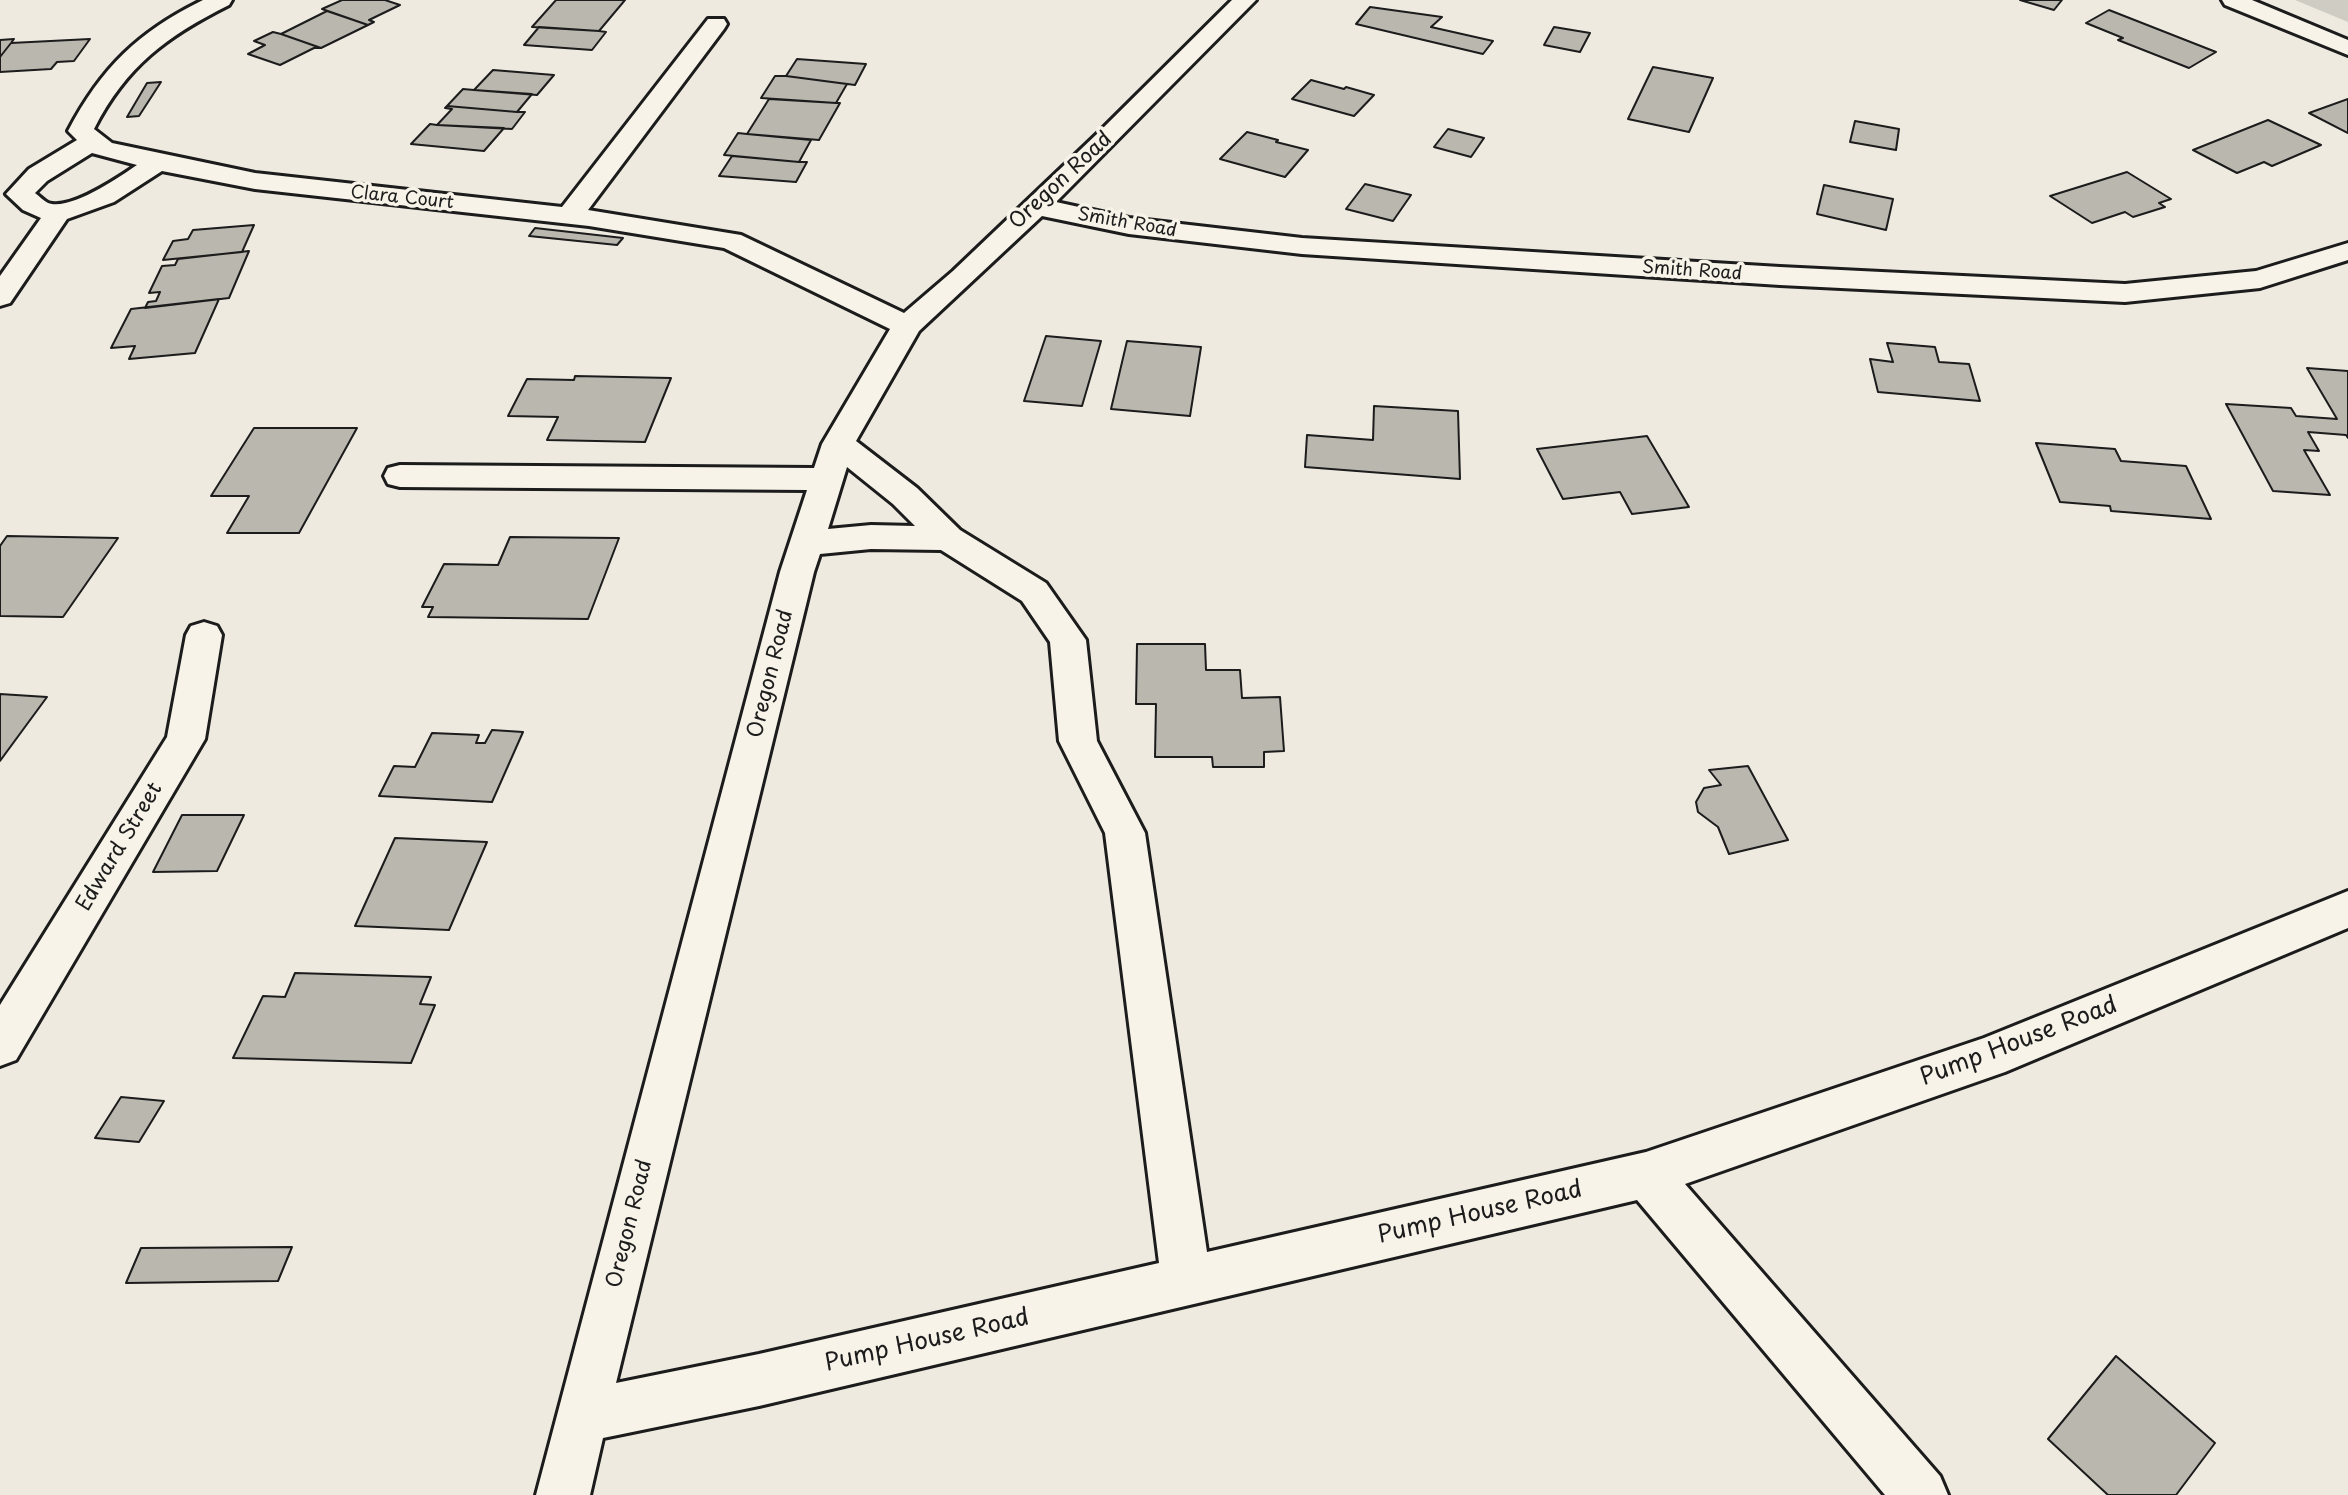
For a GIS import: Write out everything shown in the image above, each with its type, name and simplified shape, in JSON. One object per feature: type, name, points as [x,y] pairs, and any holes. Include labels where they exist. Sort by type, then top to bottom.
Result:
[{"type":"street","points":[[157,162],[128,185],[80,208],[47,212],[19,194],[38,175],[94,141],[81,131],[96,99],[138,49],[186,16],[221,0]]},
{"type":"street","name":"Oregon Road","points":[[563,1495],[806,543],[838,444],[907,326],[963,277],[1034,206],[1108,138],[1245,0]]},
{"type":"street","points":[[2233,0],[2348,48]]},
{"type":"street","points":[[569,216],[716,24]]},
{"type":"street","name":"Clara Court","points":[[94,141],[103,149],[255,181],[569,216],[732,241],[907,326]]},
{"type":"street","name":"Smith Road","points":[[1034,206],[1129,226],[1302,246],[1780,276],[2125,293],[2260,279],[2348,251]]},
{"type":"street","points":[[0,297],[60,210]]},
{"type":"street","points":[[838,444],[905,496],[948,538],[1034,592],[1068,640],[1078,741],[1125,833],[1186,1281]]},
{"type":"street","points":[[400,476],[827,479]]},
{"type":"street","points":[[806,543],[871,537],[948,538]]},
{"type":"street","name":"Edward Street","points":[[0,1045],[186,738],[204,635]]},
{"type":"street","name":"Pump House Road","points":[[581,1416],[760,1380],[1646,1175],[1989,1057],[2348,909]]},
{"type":"street","points":[[1646,1175],[1921,1495]]},
{"type":"shaded area","points":[[2295,0],[2348,0],[2348,22]]},
{"type":"building","points":[[342,0],[385,0],[400,5],[369,20],[374,22],[368,25],[322,9]]},
{"type":"building","points":[[556,0],[625,0],[599,31],[532,27]]},
{"type":"building","points":[[2020,0],[2062,0],[2054,10]]},
{"type":"building","points":[[1370,7],[1442,17],[1431,27],[1493,41],[1483,54],[1356,24]]},
{"type":"building","points":[[2109,10],[2216,52],[2189,68],[2118,40],[2123,38],[2086,23]]},
{"type":"building","points":[[327,11],[368,25],[321,48],[281,34]]},
{"type":"building","points":[[539,27],[606,32],[592,50],[524,45]]},
{"type":"building","points":[[1554,27],[1590,33],[1580,52],[1544,45]]},
{"type":"building","points":[[273,32],[321,48],[314,48],[280,65],[248,54],[265,45],[254,41]]},
{"type":"building","points":[[14,39],[11,43],[0,57],[0,40]]},
{"type":"building","points":[[90,39],[74,61],[57,62],[51,69],[0,72],[0,57],[11,43]]},
{"type":"building","points":[[797,59],[866,64],[855,85],[786,76]]},
{"type":"building","points":[[1653,67],[1713,78],[1689,132],[1628,119]]},
{"type":"building","points":[[493,70],[554,75],[537,95],[474,90]]},
{"type":"building","points":[[775,76],[847,84],[836,103],[761,98]]},
{"type":"building","points":[[1311,80],[1374,95],[1354,116],[1292,99]]},
{"type":"building","points":[[161,82],[139,116],[127,117],[147,83]]},
{"type":"building","points":[[463,89],[532,94],[517,112],[447,106]]},
{"type":"building","points":[[769,99],[840,103],[819,140],[747,134]]},
{"type":"building","points":[[2348,99],[2348,133],[2309,113]]},
{"type":"building","points":[[445,108],[525,112],[512,129],[437,125],[452,109]]},
{"type":"building","points":[[2268,120],[2321,145],[2272,166],[2264,162],[2237,173],[2193,150]]},
{"type":"building","points":[[1855,121],[1899,129],[1896,150],[1850,142]]},
{"type":"building","points":[[430,124],[504,128],[484,151],[411,144]]},
{"type":"building","points":[[1448,129],[1484,138],[1471,157],[1434,147]]},
{"type":"building","points":[[1247,132],[1308,150],[1285,177],[1220,159]]},
{"type":"building","points":[[738,133],[811,140],[799,162],[724,155]]},
{"type":"building","points":[[732,156],[807,162],[796,182],[719,176]]},
{"type":"building","points":[[2127,172],[2171,199],[2159,203],[2165,207],[2133,217],[2125,212],[2092,223],[2050,196]]},
{"type":"building","points":[[1365,184],[1411,195],[1393,221],[1346,209]]},
{"type":"building","points":[[1824,185],[1893,199],[1886,230],[1817,214]]},
{"type":"building","points":[[254,225],[242,252],[163,260],[173,241],[188,239],[193,230]]},
{"type":"building","points":[[535,228],[623,238],[617,245],[529,236]]},
{"type":"building","points":[[249,251],[229,298],[145,308],[148,302],[156,301],[160,292],[149,293],[162,266],[175,265],[178,259]]},
{"type":"building","points":[[219,299],[195,353],[129,359],[135,346],[111,348],[131,309]]},
{"type":"building","points":[[1046,336],[1101,341],[1082,406],[1024,401]]},
{"type":"building","points":[[1127,341],[1201,347],[1190,416],[1111,409]]},
{"type":"building","points":[[1887,343],[1935,347],[1939,362],[1969,364],[1980,401],[1878,392],[1870,359],[1893,362]]},
{"type":"building","points":[[2307,368],[2348,371],[2348,438],[2346,435],[2308,432],[2319,451],[2304,450],[2330,495],[2273,491],[2226,404],[2291,408],[2296,416],[2337,419]]},
{"type":"building","points":[[575,376],[671,378],[645,442],[547,440],[558,417],[508,416],[527,379],[574,380]]},
{"type":"building","points":[[1374,406],[1458,411],[1460,479],[1305,467],[1307,435],[1373,440]]},
{"type":"building","points":[[254,428],[357,428],[299,533],[227,533],[249,496],[211,496]]},
{"type":"building","points":[[1647,436],[1689,507],[1632,514],[1620,492],[1563,499],[1537,449]]},
{"type":"building","points":[[2036,443],[2115,449],[2121,461],[2186,466],[2211,519],[2111,511],[2110,506],[2060,502]]},
{"type":"building","points":[[7,536],[118,538],[63,617],[0,616],[0,546]]},
{"type":"building","points":[[510,537],[619,538],[588,619],[428,617],[433,607],[422,607],[444,564],[498,565]]},
{"type":"building","points":[[1137,644],[1205,644],[1206,670],[1240,670],[1242,698],[1280,697],[1284,751],[1264,752],[1264,767],[1213,767],[1212,757],[1155,757],[1156,704],[1136,704]]},
{"type":"building","points":[[0,694],[47,697],[0,761]]},
{"type":"building","points":[[492,730],[523,732],[492,802],[379,796],[394,766],[415,767],[432,733],[479,735],[476,743],[485,743]]},
{"type":"building","points":[[1748,766],[1788,840],[1729,854],[1718,827],[1698,812],[1696,802],[1704,788],[1721,785],[1709,770]]},
{"type":"building","points":[[182,815],[244,815],[217,871],[153,872]]},
{"type":"building","points":[[395,838],[487,842],[449,930],[355,926]]},
{"type":"building","points":[[295,973],[431,977],[420,1004],[435,1005],[411,1063],[233,1058],[263,996],[285,997]]},
{"type":"building","points":[[121,1097],[164,1101],[139,1142],[95,1138]]},
{"type":"building","points":[[292,1247],[278,1281],[126,1283],[141,1248]]},
{"type":"building","points":[[2116,1356],[2215,1443],[2176,1495],[2108,1495],[2048,1439]]}]
